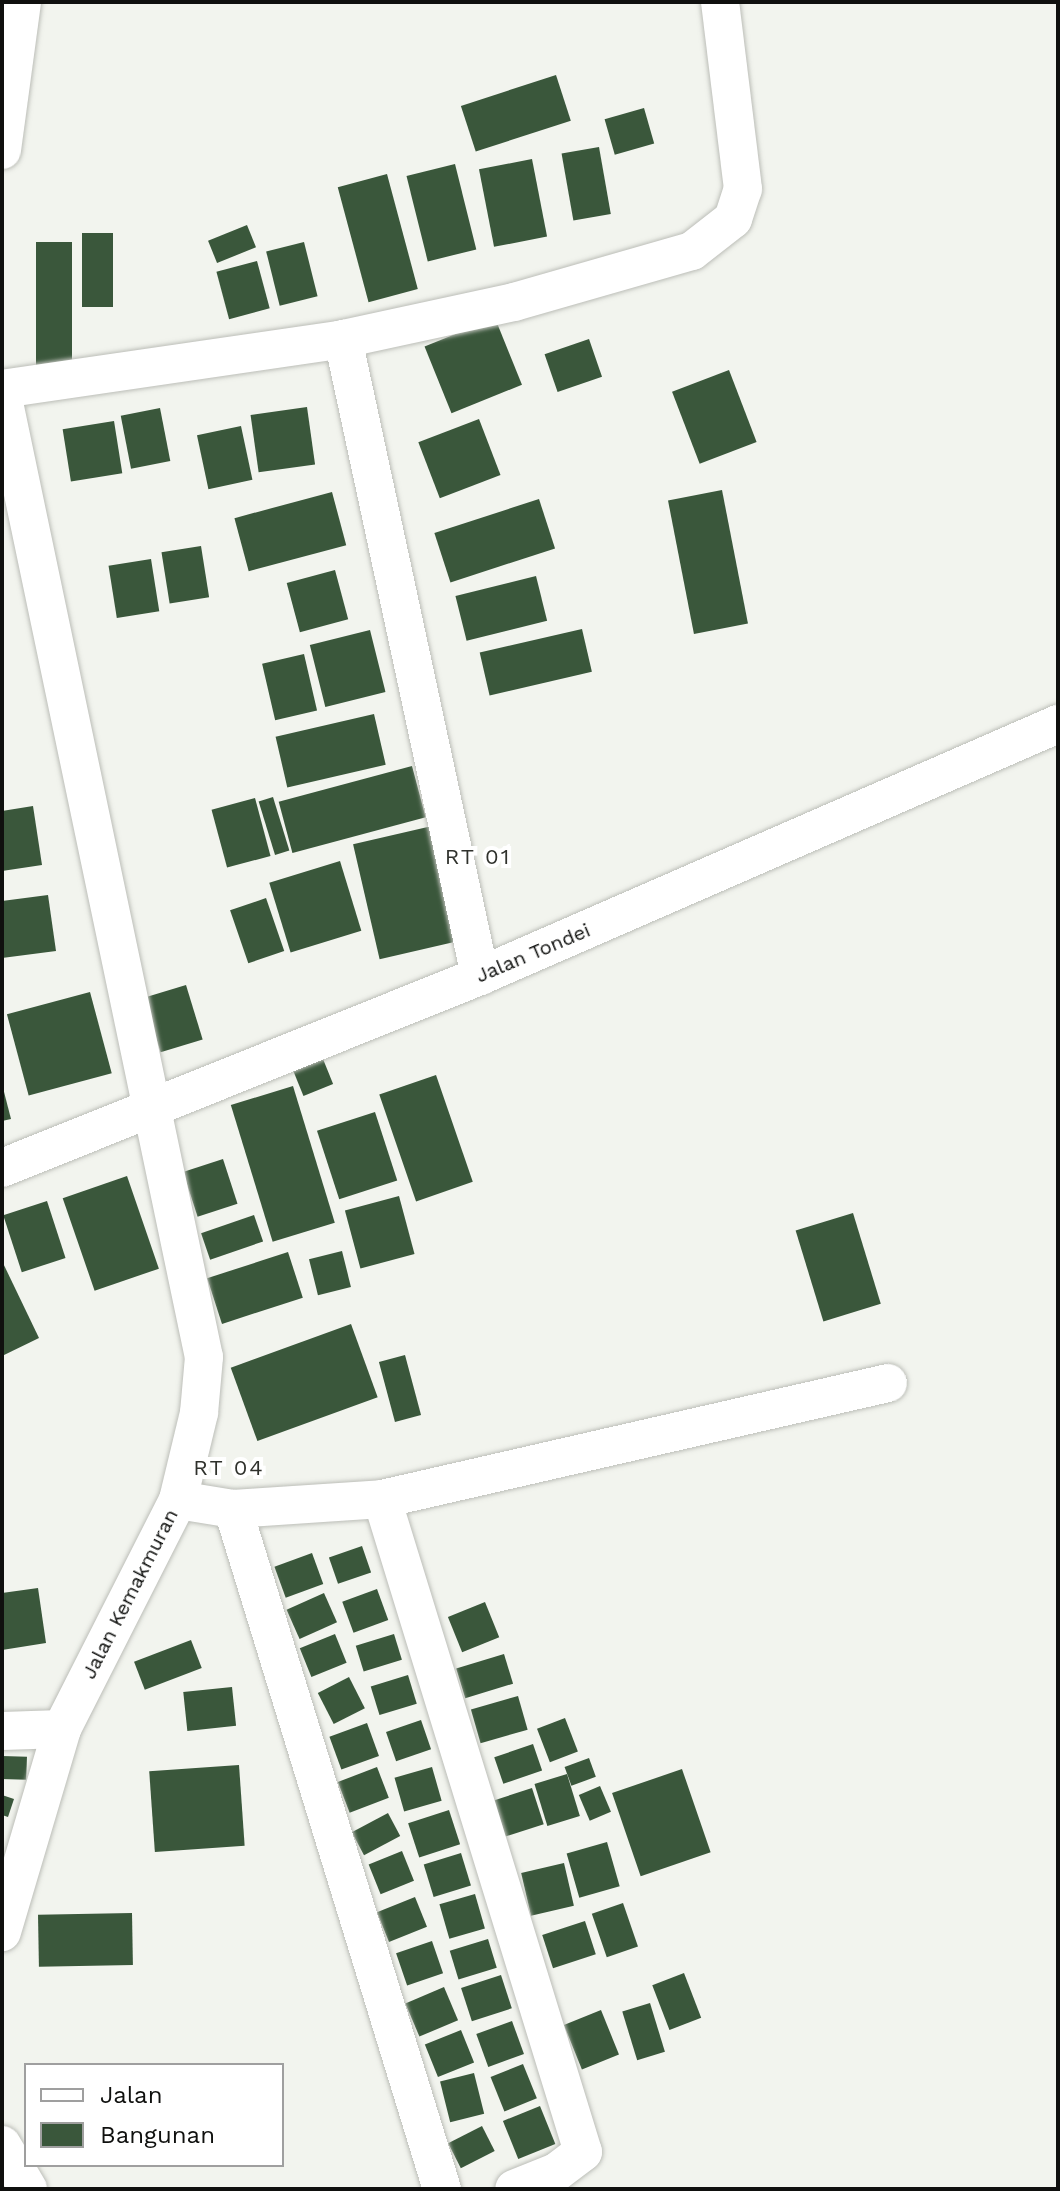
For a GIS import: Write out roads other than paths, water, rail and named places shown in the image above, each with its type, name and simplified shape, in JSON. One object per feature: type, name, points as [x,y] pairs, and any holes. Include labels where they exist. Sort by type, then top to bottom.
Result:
[{"type":"street","points":[[2,150],[22,2]]},
{"type":"street","points":[[2,391],[343,339],[514,302],[692,251],[712,240],[733,219],[743,189],[720,2]]},
{"type":"street","points":[[343,339],[480,976]]},
{"type":"street","name":"Jalan Kemakmuran","points":[[2,391],[204,1357],[199,1413],[178,1500],[62,1729],[2,1932]]},
{"type":"street","name":"Jalan Tondei","points":[[2,1168],[480,976],[1058,724]]},
{"type":"street","points":[[178,1500],[233,1509],[382,1499],[888,1383]]},
{"type":"street","points":[[382,1499],[583,2152],[556,2172],[514,2189]]},
{"type":"street","points":[[233,1509],[442,2189]]},
{"type":"street","points":[[2,1731],[62,1729]]},
{"type":"street","points":[[2,2145],[28,2189]]},
{"type":"district","name":"RT 01","points":[[478,857]]},
{"type":"district","name":"RT 04","points":[[229,1468]]}]
